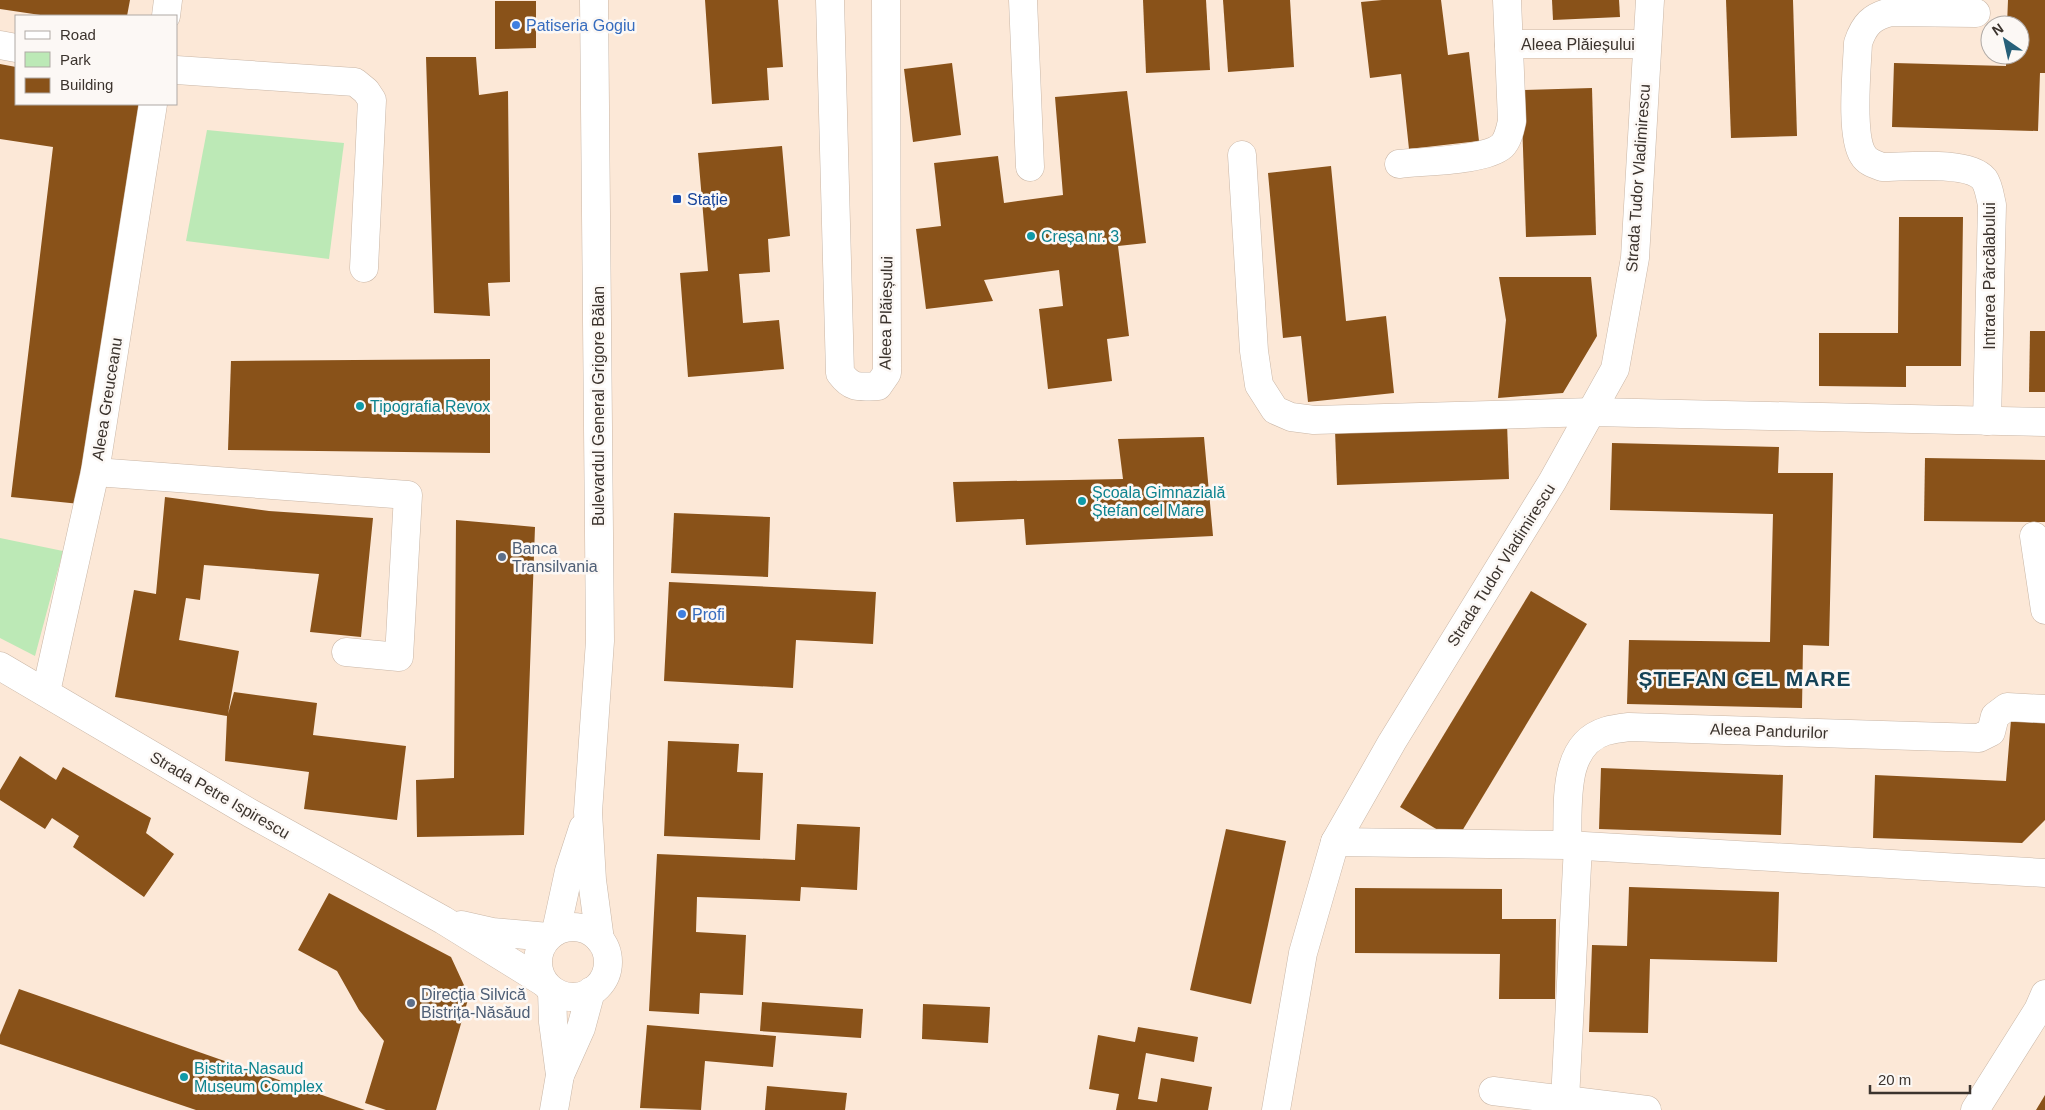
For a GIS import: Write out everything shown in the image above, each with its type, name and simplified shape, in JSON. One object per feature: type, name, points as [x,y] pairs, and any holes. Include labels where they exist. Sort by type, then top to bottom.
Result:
[{"type":"street","points":[[166,15],[168,0]]},
{"type":"street","name":"Bulevardul General Grigore Bălan","points":[[594,0],[600,641],[588,812],[592,880],[600,940]]},
{"type":"street","name":"Aleea Plăieșului","points":[[830,0],[840,373],[848,384],[860,387],[878,386],[887,373],[886,0]]},
{"type":"street","points":[[1023,0],[1030,167]]},
{"type":"street","name":"Aleea Plăieșului","points":[[1399,164],[1482,155],[1503,145],[1508,136],[1512,121],[1507,0]]},
{"type":"street","name":"Strada Tudor Vladimirescu","points":[[1276,1110],[1303,953],[1335,842],[1392,742],[1593,412],[1616,370],[1635,258],[1650,0]]},
{"type":"street","name":"Intrarea Pârcălabului","points":[[1976,13],[1891,12],[1878,14],[1869,22],[1862,30],[1858,43],[1856,128],[1857,144],[1863,156],[1870,162],[1882,167],[1962,168],[1975,172],[1985,180],[1992,205],[1987,421]]},
{"type":"street","name":"Aleea Plăieșului","points":[[1509,44],[1647,44]]},
{"type":"street","points":[[0,45],[15,48]]},
{"type":"street","points":[[178,70],[354,82],[366,90],[372,100],[364,268]]},
{"type":"street","name":"Aleea Greuceanu","points":[[46,692],[95,472],[153,105]]},
{"type":"street","points":[[1242,155],[1254,351],[1259,385],[1275,410],[1291,417],[1314,420],[1593,412],[2045,422]]},
{"type":"street","points":[[95,472],[408,494],[399,657],[346,652]]},
{"type":"street","points":[[2034,536],[2045,610]]},
{"type":"street","name":"Strada Petre Ispirescu","points":[[0,666],[250,813],[443,920],[548,986]]},
{"type":"street","name":"Aleea Pandurilor","points":[[1565,1100],[1573,846],[1571,768],[1577,754],[1590,740],[1604,732],[1629,727],[1979,738],[1991,732],[1995,716],[2008,707],[2045,709]]},
{"type":"street","name":"Bulevardul General Grigore Bălan","points":[[552,934],[569,871],[588,812]]},
{"type":"street","points":[[1335,842],[1573,846],[2045,873]]},
{"type":"street","name":"Strada Petre Ispirescu","points":[[443,920],[492,932],[552,934]]},
{"type":"street","points":[[554,1110],[560,1075],[581,1028],[591,992],[604,977],[607,968],[605,948],[600,940],[593,933],[574,926],[552,934],[538,954],[537,964],[548,986],[560,1075]]},
{"type":"street","points":[[548,986],[572,997],[591,992]]},
{"type":"street","points":[[1975,1110],[2043,1006]]},
{"type":"street","points":[[1493,1090],[1647,1110]]},
{"type":"green space","points":[[207,130],[344,143],[329,259],[186,241]]},
{"type":"green space","points":[[0,538],[63,551],[35,656],[0,638]]},
{"type":"building","points":[[0,0],[130,0],[127,15],[40,15],[0,9]]},
{"type":"building","points":[[705,0],[778,0],[783,67],[767,68],[769,100],[712,104]]},
{"type":"building","points":[[1143,0],[1206,0],[1210,70],[1146,73]]},
{"type":"building","points":[[1223,0],[1290,0],[1294,67],[1228,72]]},
{"type":"building","points":[[1441,0],[1448,55],[1469,52],[1479,141],[1409,149],[1401,74],[1370,78],[1361,2]]},
{"type":"building","points":[[1552,0],[1619,0],[1620,17],[1553,20]]},
{"type":"building","points":[[1726,0],[1793,0],[1797,136],[1731,138]]},
{"type":"building","points":[[2008,0],[2045,0],[2045,73],[2040,73],[2038,131],[1892,127],[1894,63],[2030,65],[2030,15],[2007,15]]},
{"type":"building","name":"Patiseria Gogiu","points":[[495,1],[536,1],[536,48],[495,49]]},
{"type":"building","points":[[426,57],[476,57],[479,95],[508,91],[510,282],[488,283],[490,316],[434,313]]},
{"type":"building","points":[[952,63],[961,135],[913,142],[904,69]]},
{"type":"building","points":[[0,64],[15,67],[15,105],[141,105],[80,504],[11,497],[53,147],[0,139]]},
{"type":"building","points":[[1592,88],[1596,235],[1526,237],[1521,90]]},
{"type":"building","name":"Creșa nr. 3","points":[[1127,91],[1146,243],[1118,246],[1129,336],[1107,339],[1112,381],[1048,389],[1039,309],[1063,306],[1059,270],[984,280],[993,301],[926,309],[916,229],[941,226],[934,163],[998,156],[1004,203],[1063,195],[1055,97]]},
{"type":"building","points":[[782,146],[790,236],[768,239],[770,272],[739,274],[743,323],[779,320],[784,369],[688,377],[680,273],[708,271],[698,153]]},
{"type":"building","points":[[1331,166],[1346,321],[1386,316],[1394,393],[1308,402],[1301,336],[1283,338],[1268,173]]},
{"type":"building","points":[[1899,217],[1963,217],[1961,366],[1906,366],[1906,387],[1819,386],[1819,333],[1898,333]]},
{"type":"building","points":[[1499,277],[1591,277],[1597,336],[1563,393],[1498,398],[1506,320]]},
{"type":"building","points":[[2030,331],[2045,331],[2045,392],[2029,392]]},
{"type":"building","name":"Tipografia Revox","points":[[490,359],[490,453],[228,450],[231,361]]},
{"type":"building","points":[[1507,423],[1509,479],[1337,485],[1335,430]]},
{"type":"building","name":"Școala Gimnazială Ștefan cel Mare","points":[[1204,437],[1213,536],[1026,545],[1024,519],[956,522],[953,482],[1123,479],[1118,439]]},
{"type":"building","points":[[1612,443],[1779,447],[1778,473],[1833,473],[1829,646],[1803,645],[1802,708],[1627,704],[1629,640],[1770,642],[1773,514],[1610,510]]},
{"type":"building","points":[[1925,458],[2045,460],[2045,522],[1924,521]]},
{"type":"building","points":[[165,497],[269,511],[373,518],[361,637],[310,632],[319,574],[204,565],[200,600],[186,598],[179,640],[239,651],[228,714],[234,692],[317,703],[313,735],[406,746],[397,820],[304,809],[309,772],[225,761],[227,716],[115,697],[134,590],[156,594]]},
{"type":"building","points":[[674,513],[770,517],[768,577],[671,573]]},
{"type":"building","points":[[456,520],[535,527],[524,835],[417,837],[416,780],[454,778]]},
{"type":"building","points":[[669,582],[876,592],[873,644],[796,640],[793,688],[664,681]]},
{"type":"building","points":[[1531,591],[1587,624],[1456,841],[1400,807]]},
{"type":"building","points":[[2011,720],[2045,722],[2045,820],[2022,843],[1873,838],[1875,775],[2006,781]]},
{"type":"building","points":[[668,741],[739,744],[737,772],[763,773],[760,840],[664,836]]},
{"type":"building","points":[[20,756],[56,780],[63,767],[151,818],[146,833],[174,854],[144,897],[73,847],[79,836],[52,818],[45,829],[0,800],[0,790]]},
{"type":"building","points":[[1601,768],[1783,775],[1781,835],[1599,829]]},
{"type":"building","points":[[797,824],[860,827],[857,890],[801,887],[800,901],[697,897],[696,932],[746,935],[743,995],[700,993],[699,1014],[649,1011],[657,854],[795,860]]},
{"type":"building","points":[[1226,829],[1286,841],[1251,1004],[1190,990]]},
{"type":"building","points":[[1629,887],[1779,892],[1777,962],[1650,959],[1648,1033],[1589,1032],[1592,945],[1627,946]]},
{"type":"building","points":[[1355,888],[1502,889],[1502,919],[1556,919],[1555,999],[1499,999],[1500,954],[1355,953]]},
{"type":"building","name":"Direcția Silvică Bistrița-Năsăud","points":[[329,893],[451,957],[469,996],[436,1110],[386,1110],[365,1103],[384,1041],[359,1010],[337,971],[298,950]]},
{"type":"building","name":"Bistrita-Nasaud Museum Complex","points":[[19,989],[365,1110],[196,1110],[0,1044],[0,1035]]},
{"type":"building","points":[[762,1002],[863,1009],[861,1038],[760,1031]]},
{"type":"building","points":[[923,1004],[990,1007],[988,1043],[922,1039]]},
{"type":"building","points":[[647,1025],[776,1036],[773,1067],[705,1061],[701,1110],[640,1108]]},
{"type":"building","points":[[1138,1027],[1198,1037],[1194,1062],[1146,1053],[1138,1099],[1157,1102],[1161,1078],[1212,1087],[1208,1110],[1116,1110],[1119,1094],[1089,1089],[1098,1035],[1135,1042]]},
{"type":"building","points":[[767,1086],[847,1093],[845,1110],[765,1110]]},
{"type":"building","points":[[2045,1095],[2045,1110],[2036,1110]]},
{"type":"place","name":"Patiseria Gogiu","points":[[516,25]]},
{"type":"place","name":"Stație","points":[[677,199]]},
{"type":"place","name":"Creșa nr. 3","points":[[1031,236]]},
{"type":"place","name":"Tipografia Revox","points":[[360,406]]},
{"type":"place","name":"Școala Gimnazială Ștefan cel Mare","points":[[1082,501]]},
{"type":"place","name":"Banca Transilvania","points":[[502,557]]},
{"type":"place","name":"Profi","points":[[682,614]]},
{"type":"place","name":"Direcția Silvică Bistrița-Năsăud","points":[[411,1003]]},
{"type":"place","name":"Bistrita-Nasaud Museum Complex","points":[[184,1077]]},
{"type":"district","name":"ȘTEFAN CEL MARE","points":[[1745,678]]}]
